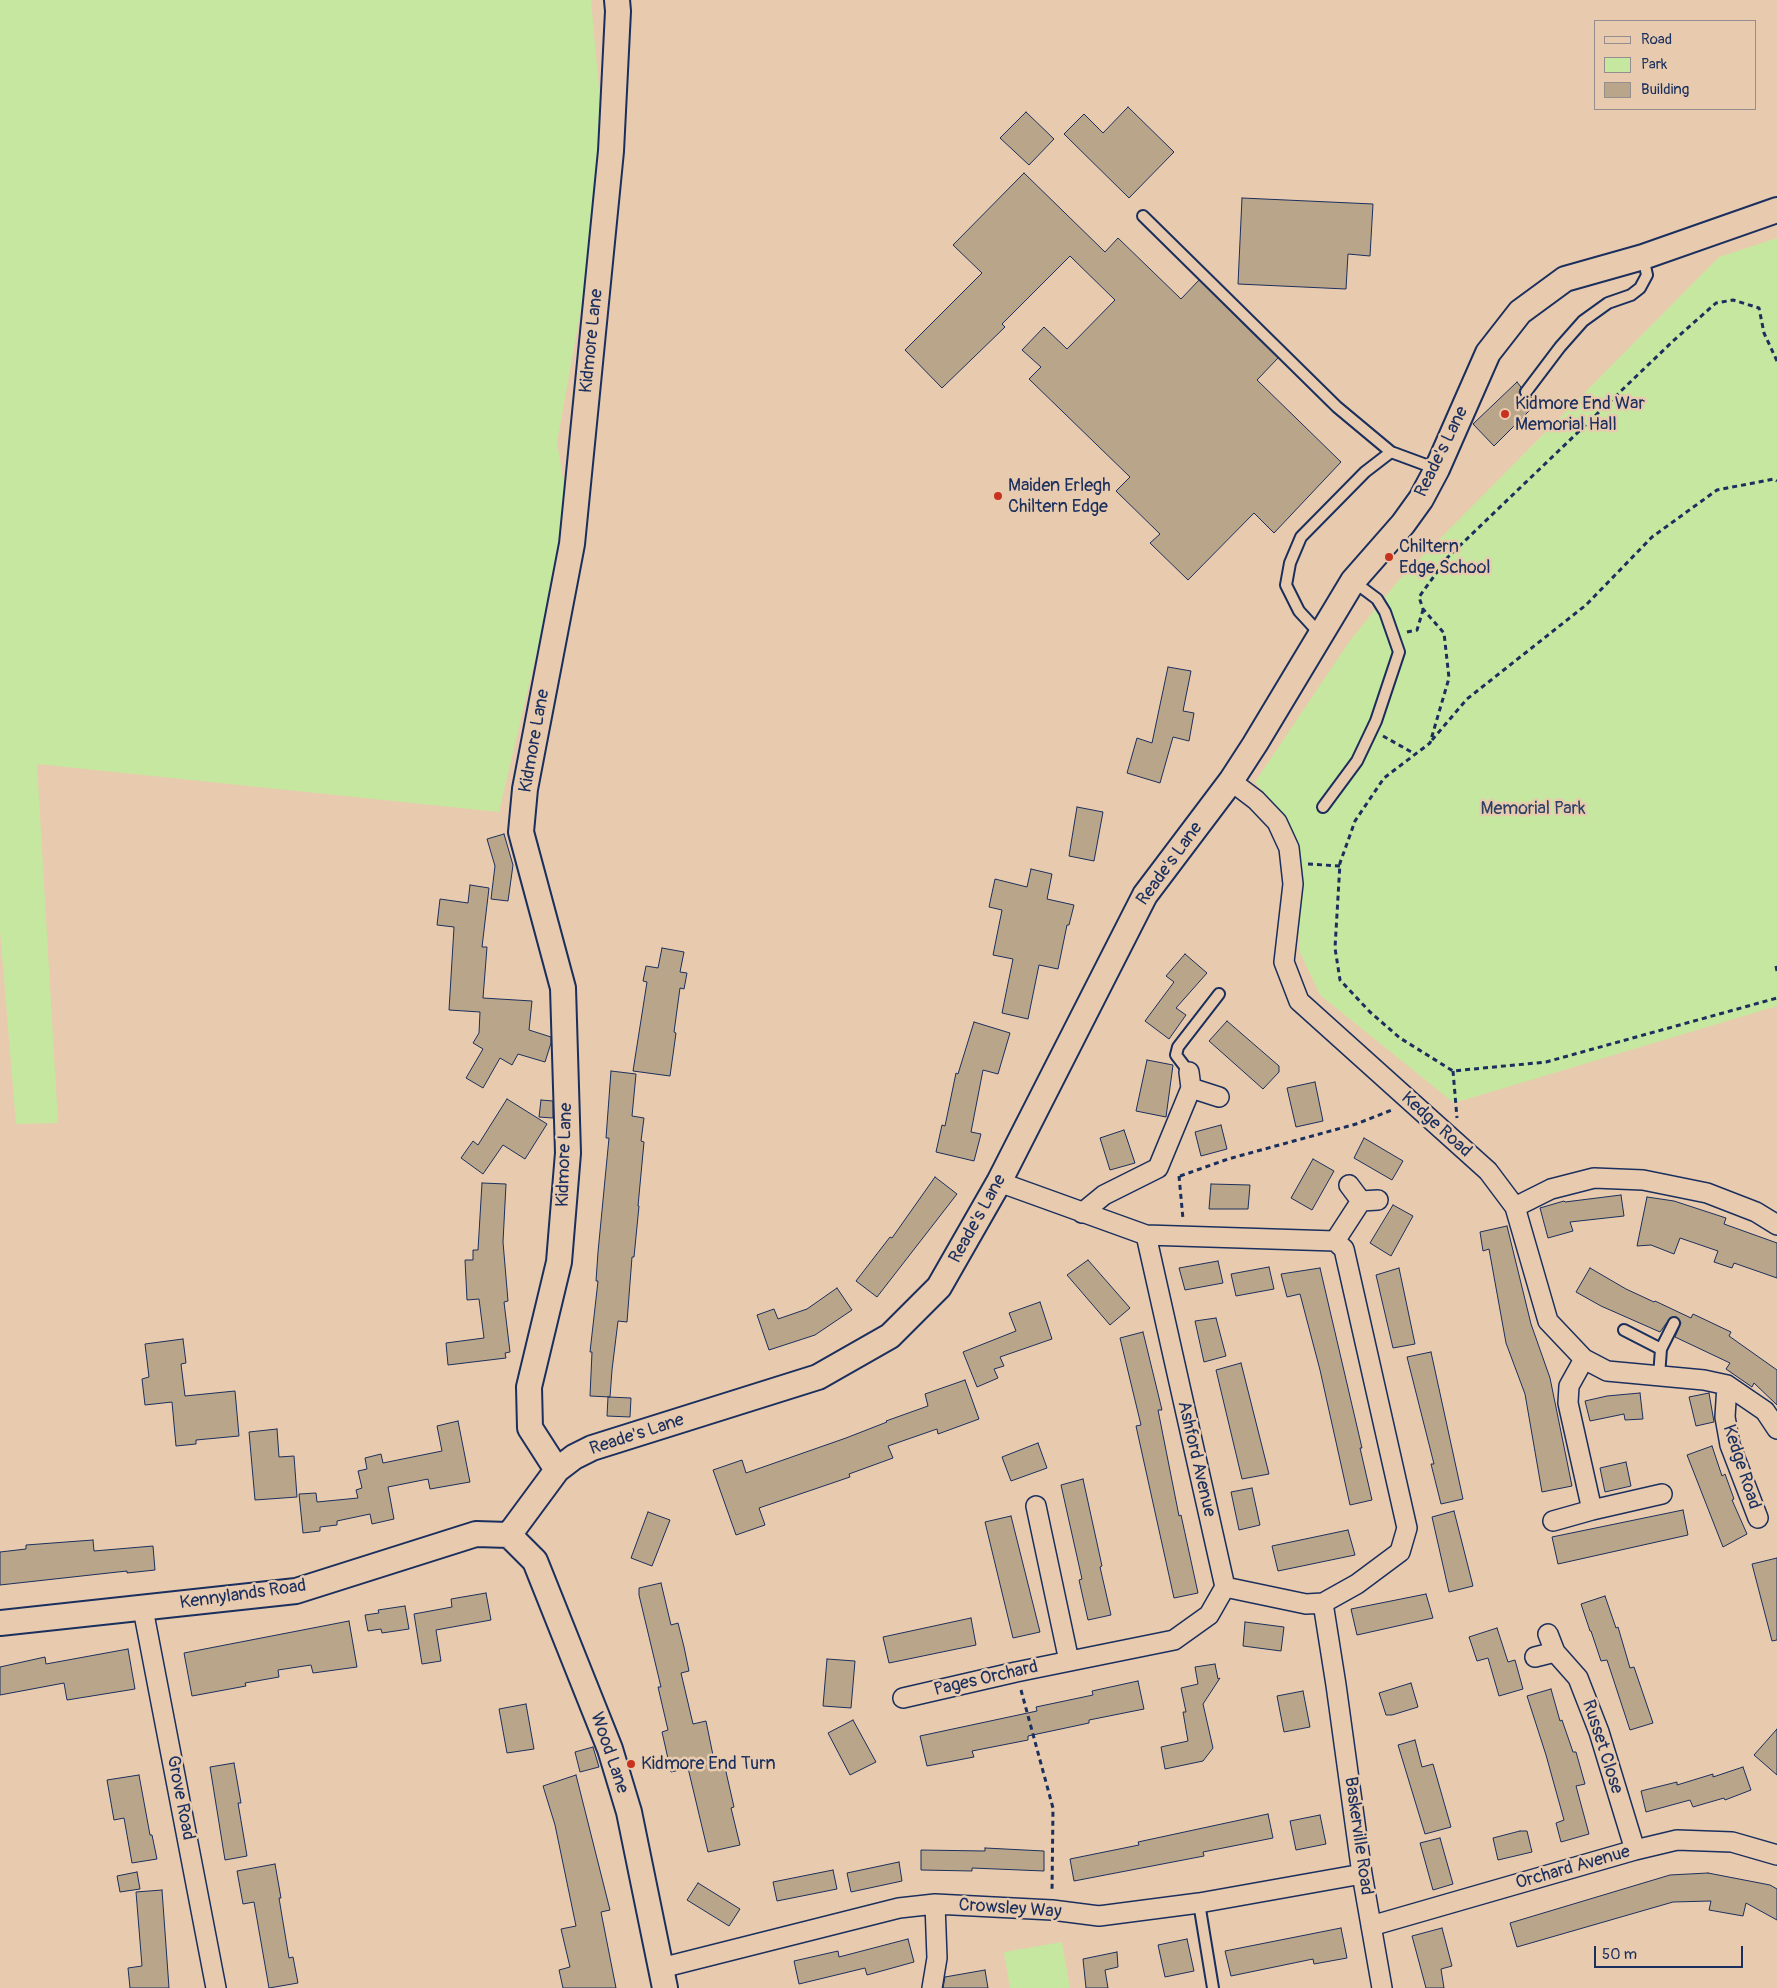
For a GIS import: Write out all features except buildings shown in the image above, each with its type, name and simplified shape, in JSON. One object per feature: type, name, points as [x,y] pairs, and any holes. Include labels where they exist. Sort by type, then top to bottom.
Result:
[{"type":"street","name":"Kidmore Lane","points":[[557,1470],[530,1428],[529,1387],[560,1252],[568,1153],[563,988],[521,832],[525,789],[572,544],[611,151],[617,0]]},
{"type":"street","name":"Reade's Lane","points":[[509,1536],[557,1470],[574,1457],[592,1448],[818,1377],[890,1336],[939,1287],[999,1182],[1145,895],[1231,781],[1353,581],[1403,524],[1421,499],[1438,469],[1488,353],[1520,312],[1565,279],[1643,257],[1777,210]]},
{"type":"street","name":"Kedge Road","points":[[1231,781],[1256,800],[1277,822],[1289,848],[1293,884],[1284,962],[1299,1001],[1488,1171],[1515,1207],[1548,1321],[1584,1359],[1607,1371],[1704,1380],[1727,1385],[1765,1411],[1777,1429]]},
{"type":"street","points":[[1082,1213],[1104,1195],[1158,1168],[1190,1080],[1219,1097]]},
{"type":"street","points":[[1515,1207],[1551,1188],[1594,1178],[1643,1180],[1707,1193],[1756,1212],[1777,1225]]},
{"type":"street","points":[[999,1182],[1146,1235],[1335,1241],[1344,1249],[1407,1528],[1400,1552],[1357,1584],[1322,1603],[1306,1604],[1225,1587]]},
{"type":"street","points":[[1335,1241],[1370,1201],[1349,1185]]},
{"type":"street","name":"Ashford Avenue","points":[[1146,1235],[1225,1587]]},
{"type":"street","points":[[1584,1359],[1569,1386],[1568,1403],[1592,1510]]},
{"type":"street","name":"Kedge Road","points":[[1727,1385],[1725,1418],[1730,1445],[1758,1518]]},
{"type":"street","points":[[1553,1521],[1662,1494]]},
{"type":"street","points":[[1036,1506],[1069,1661]]},
{"type":"street","name":"Kennylands Road","points":[[0,1623],[143,1609],[296,1590],[476,1534],[509,1536]]},
{"type":"street","name":"Wood Lane","points":[[509,1536],[535,1561],[610,1749],[629,1812],[663,1978]]},
{"type":"street","name":"Pages Orchard","points":[[903,1698],[1016,1672],[1174,1640],[1209,1615],[1225,1587]]},
{"type":"street","name":"Baskerville Road","points":[[1322,1603],[1336,1684],[1362,1874],[1382,1988]]},
{"type":"street","name":"Grove Road","points":[[143,1609],[216,1988]]},
{"type":"street","name":"Russet Close","points":[[1548,1634],[1555,1652],[1578,1678],[1599,1732],[1635,1850]]},
{"type":"street","points":[[1534,1658],[1555,1652]]},
{"type":"street","name":"Orchard Avenue","points":[[1371,1926],[1635,1850],[1677,1840],[1732,1842],[1777,1855]]},
{"type":"street","name":"Crowsley Way","points":[[663,1978],[899,1908],[935,1904],[1052,1910],[1100,1916],[1199,1903],[1362,1874]]},
{"type":"street","points":[[932,1988],[938,1958],[935,1904]]},
{"type":"lane","points":[[1143,216],[1332,402],[1391,452],[1438,469]]},
{"type":"lane","points":[[1526,392],[1560,347],[1583,321],[1608,302],[1631,295],[1640,288],[1647,275],[1643,257]]},
{"type":"lane","points":[[1321,635],[1299,611],[1286,586],[1290,563],[1301,537],[1365,472],[1391,452]]},
{"type":"lane","points":[[1323,807],[1357,761],[1372,730],[1399,652],[1385,612],[1377,599],[1353,581]]},
{"type":"lane","points":[[1190,1080],[1176,1055],[1178,1047],[1219,994]]},
{"type":"lane","points":[[1659,1376],[1661,1349],[1674,1324]]},
{"type":"lane","points":[[1624,1330],[1661,1349]]},
{"type":"lane","points":[[1199,1903],[1212,1988]]},
{"type":"path","points":[[1430,742],[1449,678],[1444,634],[1423,609],[1419,597],[1448,557],[1673,341],[1716,303],[1733,300],[1759,308],[1764,333],[1777,361]]},
{"type":"path","points":[[1777,481],[1774,479],[1718,490],[1652,537],[1586,605],[1467,699],[1430,742],[1384,778],[1355,821],[1340,866],[1336,948],[1340,980],[1370,1012],[1400,1038],[1453,1071],[1546,1062],[1777,998]]},
{"type":"path","points":[[1394,635],[1417,630],[1423,609]]},
{"type":"path","points":[[1372,730],[1415,754]]},
{"type":"path","points":[[1291,863],[1340,866]]},
{"type":"path","points":[[1776,966],[1777,971]]},
{"type":"path","points":[[1453,1071],[1459,1136],[1453,1140]]},
{"type":"path","points":[[1158,1168],[1180,1176],[1228,1159],[1356,1124],[1412,1102]]},
{"type":"path","points":[[1180,1176],[1185,1236]]},
{"type":"path","points":[[1016,1672],[1053,1808],[1052,1910]]},
{"type":"green space","points":[[0,0],[591,0],[600,100],[593,242],[557,442],[569,515],[499,812],[37,764],[58,1123],[16,1124],[0,930]]},
{"type":"green space","name":"Memorial Park","points":[[1777,238],[1777,1006],[1454,1103],[1320,995],[1300,952],[1290,825],[1255,782],[1349,642],[1397,582],[1719,257]]},
{"type":"green space","points":[[1062,1942],[1070,1988],[1010,1988],[1004,1952]]},
{"type":"place","name":"Kidmore End War Memorial Hall","points":[[1505,414]]},
{"type":"place","name":"Maiden Erlegh Chiltern Edge","points":[[998,496]]},
{"type":"place","name":"Chiltern Edge School","points":[[1389,557]]},
{"type":"place","name":"Kidmore End Turn","points":[[631,1764]]}]
